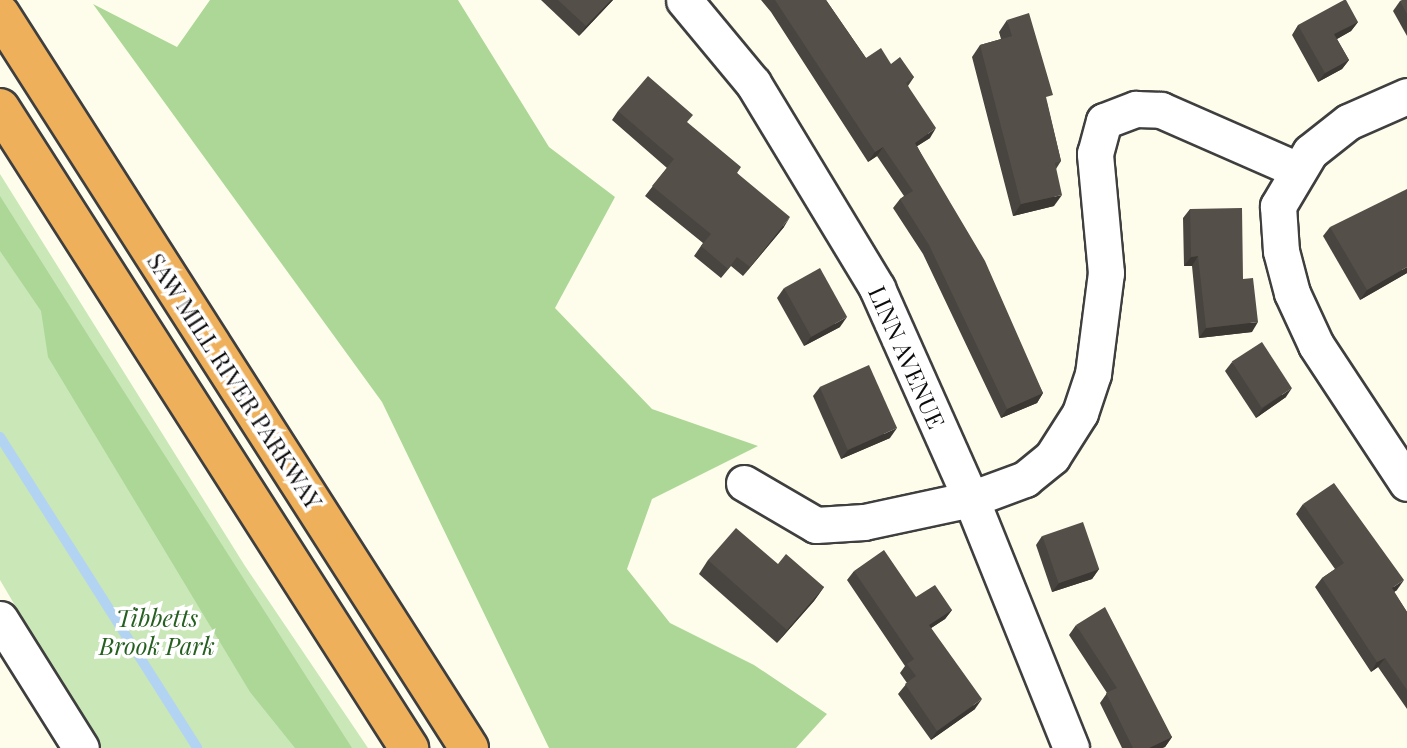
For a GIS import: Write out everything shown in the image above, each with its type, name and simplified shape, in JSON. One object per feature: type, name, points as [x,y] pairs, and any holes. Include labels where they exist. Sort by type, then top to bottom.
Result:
[{"type":"highway","name":"SAW MILL RIVER PARKWAY","points":[[0,14],[469,748]]},
{"type":"highway","name":"SAW MILL RIVER PARKWAY","points":[[0,108],[409,748]]},
{"type":"street","name":"LINN AVENUE","points":[[684,0],[752,83],[857,250],[971,499],[1071,748]]},
{"type":"street","points":[[1407,96],[1348,122],[1310,152],[1278,206],[1281,251],[1292,293],[1315,345],[1407,483]]},
{"type":"street","points":[[744,483],[816,525],[864,522],[971,499],[1026,479],[1052,457],[1080,413],[1093,374],[1106,273],[1095,154],[1104,121],[1136,109],[1161,110],[1298,170]]},
{"type":"street","points":[[0,619],[81,748]]},
{"type":"green space","points":[[210,0],[458,0],[549,147],[615,197],[555,308],[652,409],[758,446],[652,499],[627,569],[670,623],[754,665],[827,714],[796,748],[549,748],[382,402],[93,4],[177,47]]},
{"type":"green space","name":"Tibbetts Brook Park","points":[[0,174],[245,566],[368,748],[99,748],[0,580]]},
{"type":"green space","points":[[0,196],[352,748],[295,748],[250,692],[48,357],[41,311],[0,251]]},
{"type":"building","points":[[558,0],[611,0],[586,26]]},
{"type":"building","points":[[775,0],[826,0],[866,58],[881,48],[891,64],[900,57],[914,77],[906,83],[936,128],[915,143],[985,261],[1043,393],[1007,409],[929,245],[900,199],[913,191],[883,147],[875,152]]},
{"type":"building","points":[[1344,0],[1358,22],[1334,34],[1349,60],[1325,73],[1298,25]]},
{"type":"building","points":[[1407,0],[1407,14],[1400,1]]},
{"type":"building","points":[[1029,13],[1053,95],[1046,97],[1061,161],[1055,163],[1062,195],[1021,204],[980,45],[1012,36],[1007,20]]},
{"type":"building","points":[[648,76],[693,115],[687,122],[741,167],[737,173],[790,217],[750,267],[737,257],[728,269],[701,246],[711,234],[652,186],[674,159],[618,111]]},
{"type":"building","points":[[1407,189],[1407,267],[1367,290],[1330,227]]},
{"type":"building","points":[[1242,208],[1243,279],[1253,278],[1258,322],[1206,328],[1198,256],[1191,257],[1190,209]]},
{"type":"building","points":[[820,268],[847,317],[811,337],[784,288]]},
{"type":"building","points":[[1262,342],[1292,388],[1262,408],[1232,362]]},
{"type":"building","points":[[869,365],[897,428],[848,450],[820,387]]},
{"type":"building","points":[[1334,483],[1404,580],[1392,588],[1407,612],[1407,690],[1385,658],[1377,662],[1322,578],[1344,563],[1303,504]]},
{"type":"building","points":[[1083,522],[1099,569],[1059,583],[1042,536]]},
{"type":"building","points":[[736,528],[778,564],[786,554],[824,587],[787,630],[708,560]]},
{"type":"building","points":[[884,550],[916,597],[935,585],[952,610],[929,625],[982,699],[937,731],[905,684],[916,676],[907,664],[914,659],[854,571]]},
{"type":"building","points":[[1105,607],[1172,737],[1149,748],[1133,748],[1106,693],[1117,688],[1076,625]]},
{"type":"waterway","points":[[0,437],[197,748]]}]
